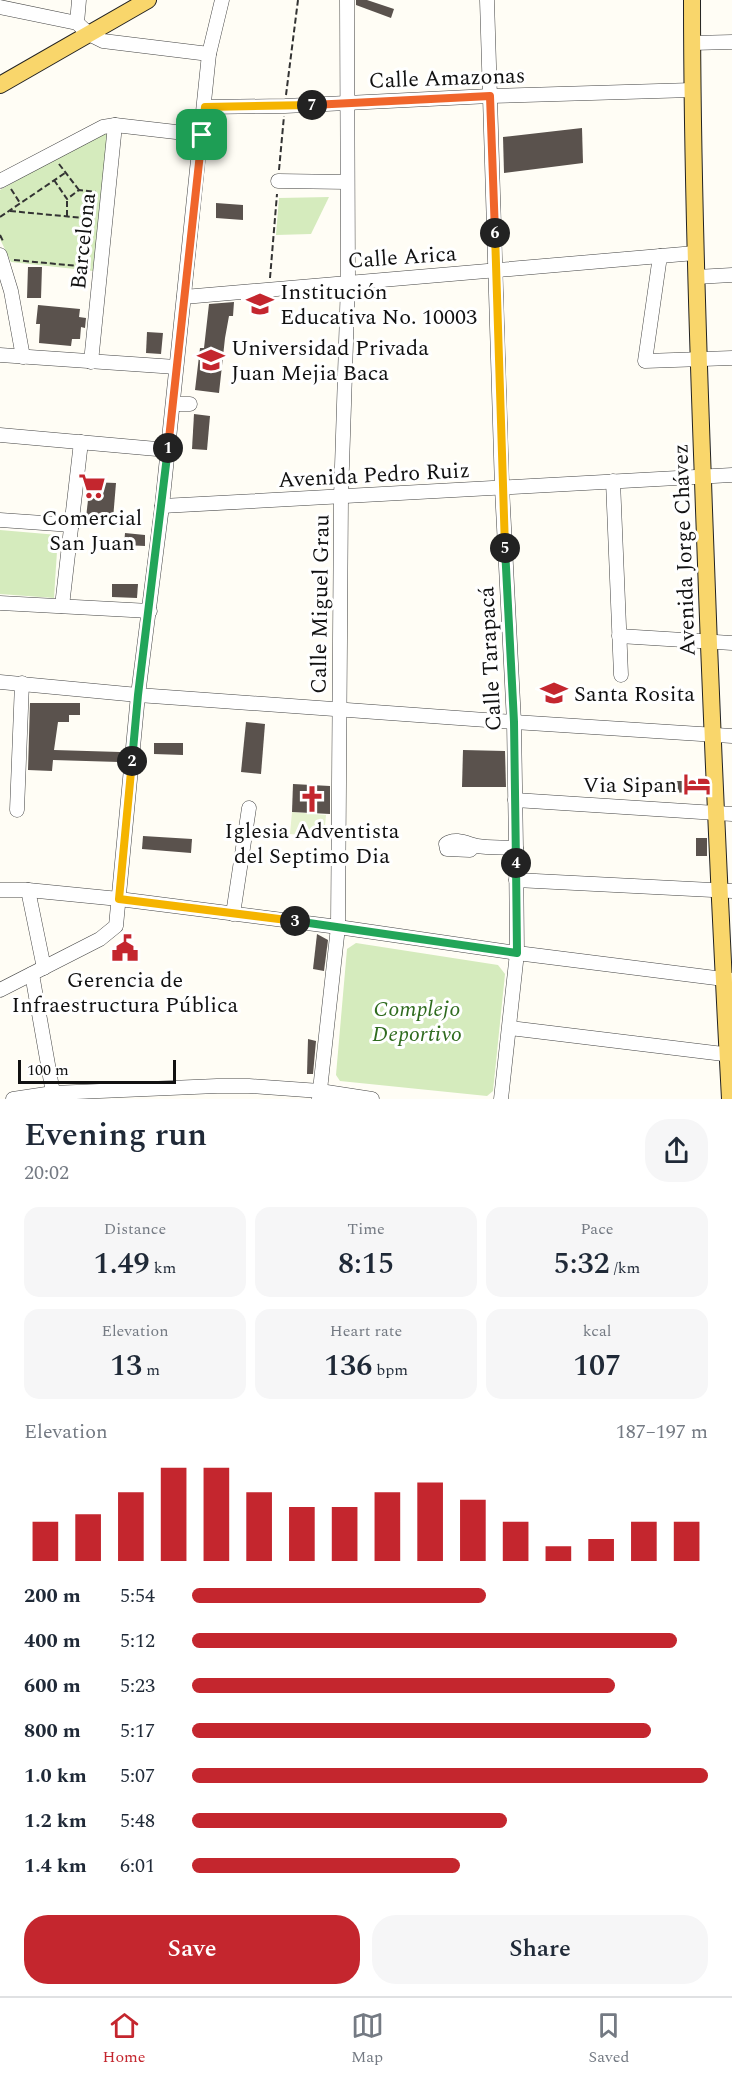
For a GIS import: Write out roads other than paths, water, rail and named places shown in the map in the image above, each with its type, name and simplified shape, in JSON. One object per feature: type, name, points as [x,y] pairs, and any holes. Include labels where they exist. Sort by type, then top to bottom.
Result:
[{"type":"main road","points":[[0,85],[83,28],[148,0]]},
{"type":"main road","name":"Avenida Jorge Chávez","points":[[692,0],[695,253],[712,735],[724,814],[730,1099]]},
{"type":"street","points":[[79,0],[83,28]]},
{"type":"street","points":[[0,990],[112,931],[117,926],[138,695],[162,506],[209,54],[222,0]]},
{"type":"street","name":"Calle Miguel Grau","points":[[319,1095],[338,927],[341,497],[348,281],[347,0]]},
{"type":"street","name":"Calle Tarapacá","points":[[487,0],[502,488],[514,722],[516,848],[517,953],[501,1099]]},
{"type":"street","points":[[0,7],[19,5],[83,28],[103,41],[209,54]]},
{"type":"street","points":[[692,43],[732,42]]},
{"type":"street","name":"Calle Amazonas","points":[[205,107],[692,90]]},
{"type":"street","points":[[5,184],[90,132],[103,127],[115,125],[202,135]]},
{"type":"street","name":"Barcelona","points":[[91,362],[115,125]]},
{"type":"street","points":[[278,181],[347,182]]},
{"type":"street","points":[[5,253],[23,357]]},
{"type":"street","name":"Calle Arica","points":[[184,297],[348,281],[695,253]]},
{"type":"street","points":[[660,256],[645,361],[732,358]]},
{"type":"street","points":[[696,277],[732,276]]},
{"type":"street","points":[[0,355],[176,367]]},
{"type":"street","points":[[172,408],[189,409]]},
{"type":"street","points":[[0,435],[168,450]]},
{"type":"street","points":[[62,606],[81,442]]},
{"type":"street","name":"Avenida Pedro Ruiz","points":[[162,506],[732,475]]},
{"type":"street","points":[[613,482],[621,675]]},
{"type":"street","points":[[0,520],[72,525]]},
{"type":"street","points":[[0,603],[150,611]]},
{"type":"street","points":[[619,636],[732,644]]},
{"type":"street","points":[[0,682],[138,695],[732,736]]},
{"type":"street","points":[[16,810],[22,683]]},
{"type":"street","points":[[515,800],[724,814]]},
{"type":"street","points":[[233,914],[249,808]]},
{"type":"street","points":[[474,846],[516,848]]},
{"type":"street","points":[[516,880],[725,891]]},
{"type":"street","points":[[0,890],[28,890],[119,899],[728,979]]},
{"type":"street","points":[[28,890],[53,1093]]},
{"type":"street","points":[[510,1028],[730,1055]]},
{"type":"street","points":[[13,1099],[53,1093],[249,1086],[372,1099]]},
{"type":"place","name":"Institución Educativa No. 10003","points":[[260,304]]},
{"type":"place","name":"Universidad Privada Juan Mejia Baca","points":[[211,360]]},
{"type":"place","name":"Comercial San Juan","points":[[92,486]]},
{"type":"place","name":"Santa Rosita","points":[[554,693]]},
{"type":"place","name":"Via Sipan","points":[[697,784]]},
{"type":"place","name":"Iglesia Adventista del Septimo Dia","points":[[312,799]]},
{"type":"place","name":"Gerencia de Infraestructura Pública","points":[[125,948]]},
{"type":"park label","name":"Complejo Deportivo","points":[[417,1020]]}]
